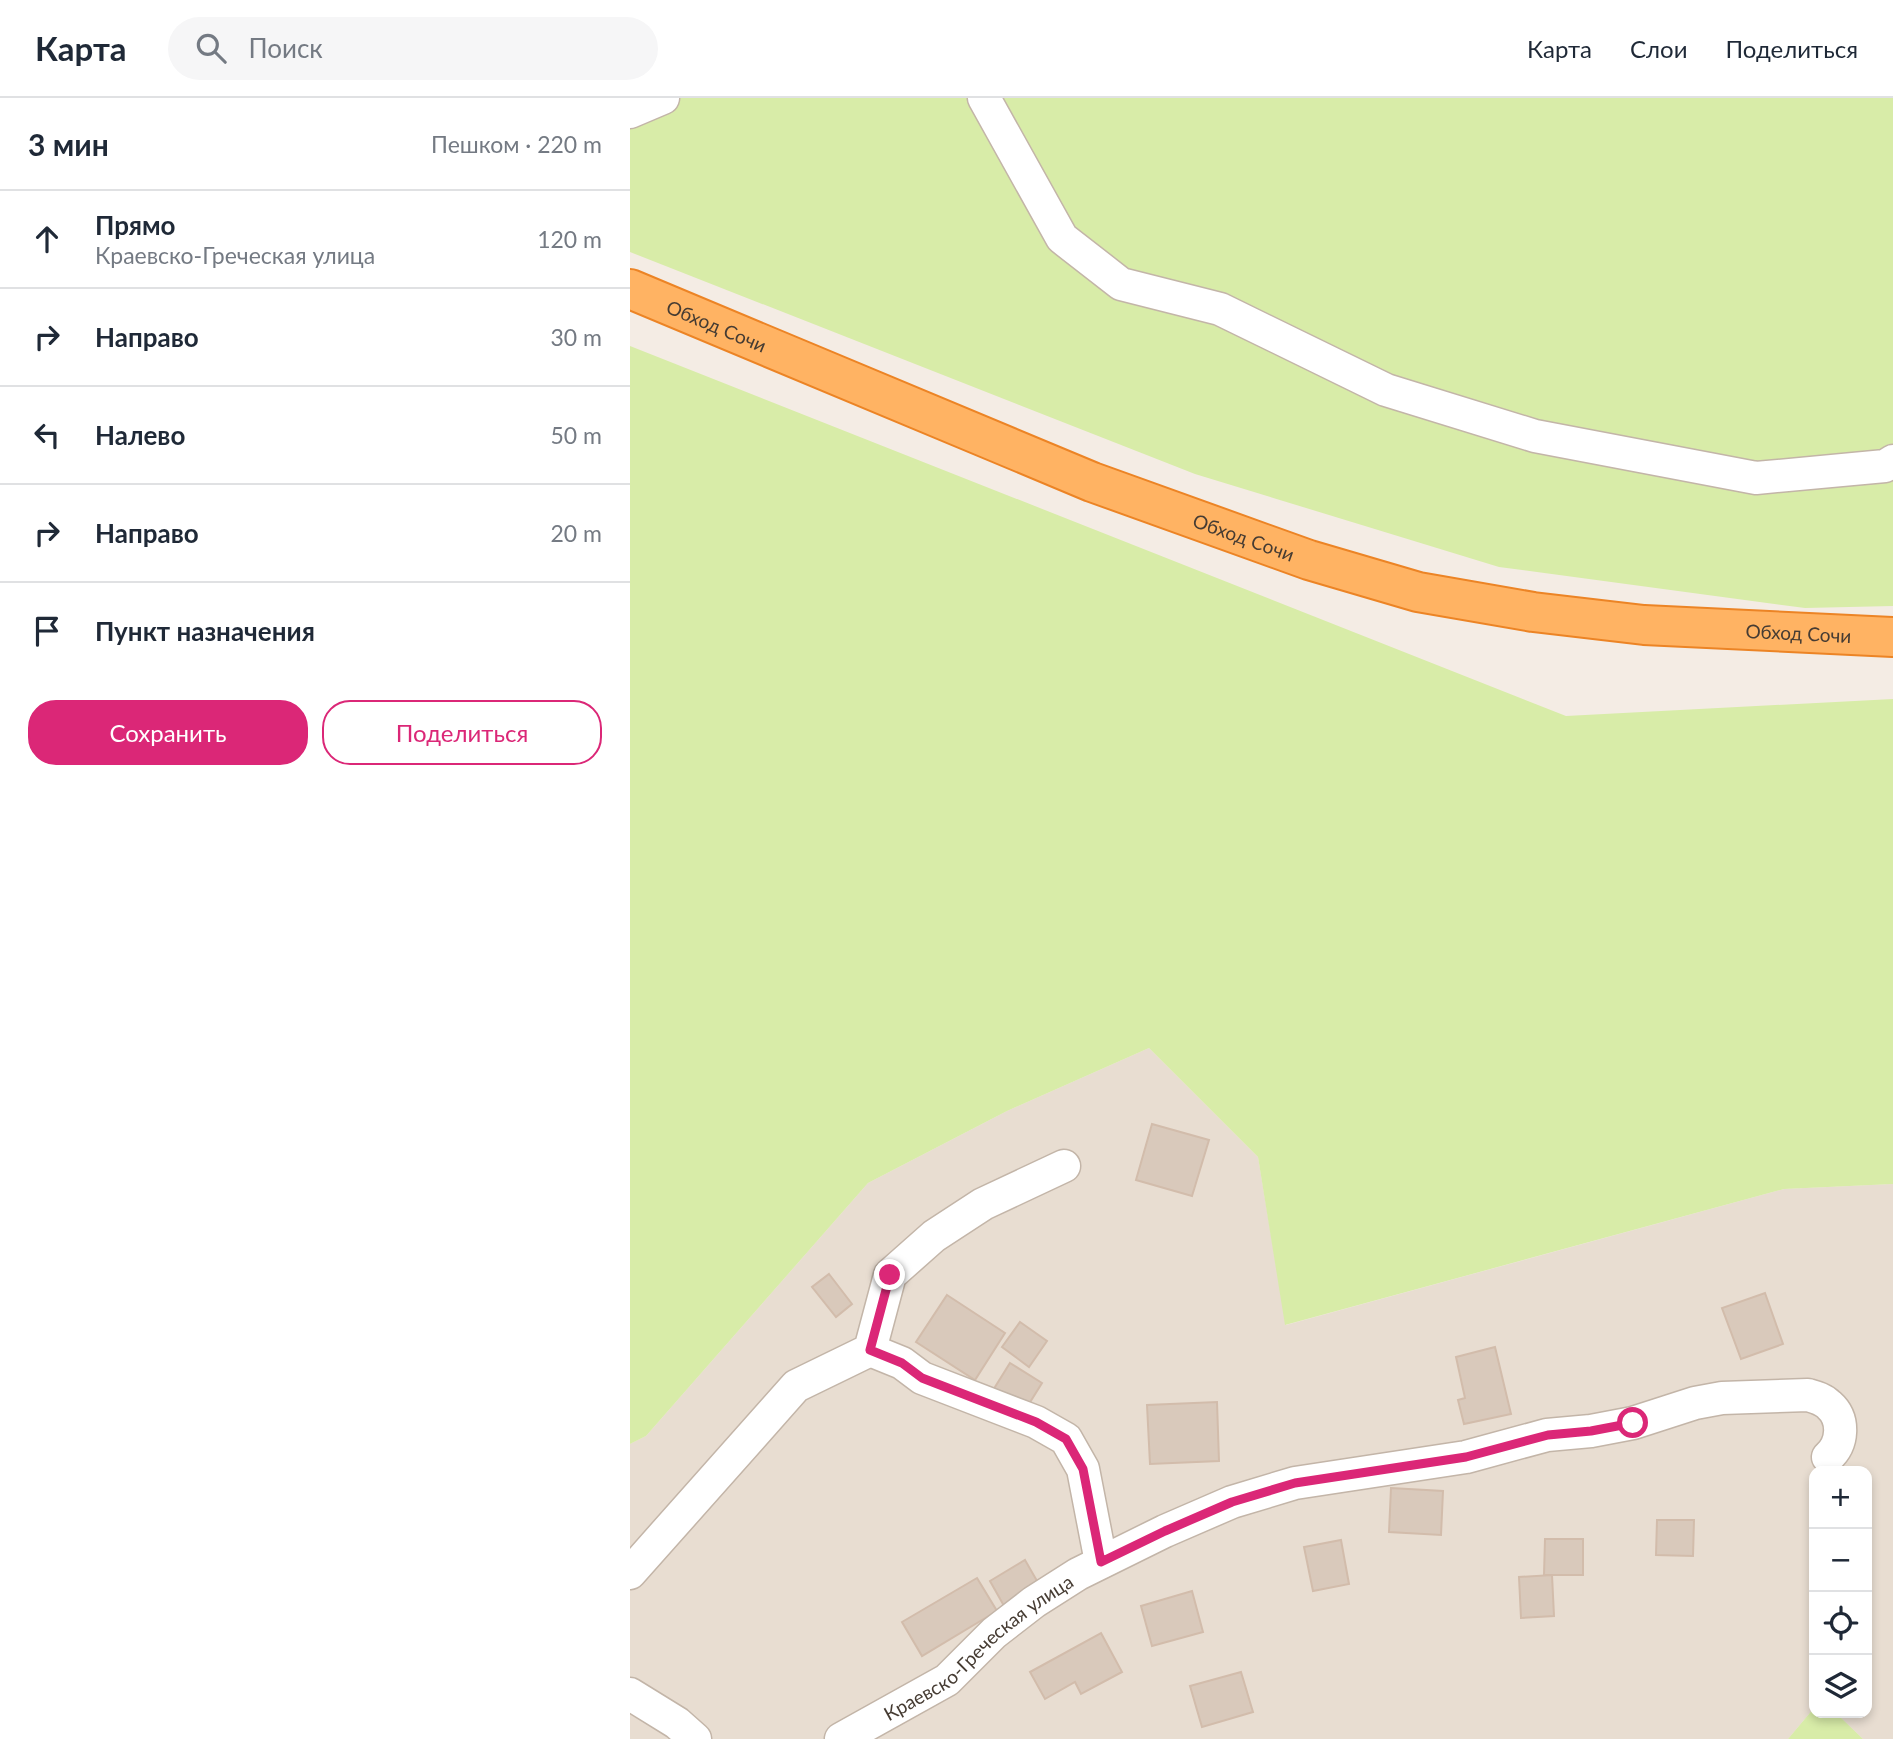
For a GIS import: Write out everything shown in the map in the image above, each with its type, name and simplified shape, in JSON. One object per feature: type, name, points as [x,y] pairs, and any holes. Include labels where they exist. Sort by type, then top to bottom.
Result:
[{"type":"highway","name":"Обход Сочи","points":[[630,289],[1092,482],[1309,560],[1418,592],[1533,612],[1644,625],[1893,637]]},
{"type":"street","points":[[630,112],[663,98]]},
{"type":"street","points":[[984,98],[1062,238],[1121,284],[1220,309],[1386,390],[1535,436],[1756,478],[1885,466],[1893,461]]},
{"type":"street","points":[[870,1350],[890,1275],[934,1236],[982,1204],[1064,1166]]},
{"type":"street","points":[[630,1573],[796,1386],[870,1350],[902,1363],[922,1378],[1036,1422],[1066,1439],[1083,1469],[1101,1562]]},
{"type":"street","name":"Краевско-Греческая улица","points":[[841,1739],[947,1680],[994,1633],[1034,1602],[1101,1562],[1232,1502],[1295,1483],[1466,1457],[1548,1435],[1633,1423],[1695,1403],[1722,1398],[1808,1395],[1821,1399],[1835,1412],[1840,1429],[1840,1441],[1828,1457]]},
{"type":"street","points":[[630,1694],[677,1723],[695,1739]]},
{"type":"shaded area","points":[[1149,1048],[1258,1157],[1286,1325],[1784,1189],[1893,1184],[1893,1739],[1863,1739],[1841,1718],[1872,1718],[1872,1466],[1809,1466],[1809,1714],[1788,1739],[630,1739],[630,1444],[646,1436],[868,1183],[1007,1111]]},
{"type":"green space","points":[[630,98],[1893,98],[1893,606],[1805,608],[1499,567],[1195,474],[630,252]]},
{"type":"green space","points":[[630,346],[1566,716],[1893,699],[1893,1184],[1784,1189],[1285,1325],[1258,1157],[1149,1048],[1007,1111],[868,1183],[646,1436],[630,1444]]},
{"type":"green space","points":[[1809,1714],[1809,1718],[1841,1718],[1863,1739],[1788,1739]]},
{"type":"building","points":[[1152,1124],[1209,1140],[1192,1196],[1136,1180]]},
{"type":"building","points":[[829,1274],[852,1304],[836,1317],[812,1287]]},
{"type":"building","points":[[1765,1293],[1783,1344],[1741,1359],[1722,1308]]},
{"type":"building","points":[[947,1295],[1005,1333],[975,1380],[916,1342]]},
{"type":"building","points":[[1020,1322],[1047,1341],[1029,1367],[1002,1347]]},
{"type":"building","points":[[1495,1347],[1511,1414],[1464,1424],[1458,1400],[1465,1398],[1456,1357]]},
{"type":"building","points":[[1010,1363],[1042,1383],[1022,1415],[990,1395]]},
{"type":"building","points":[[1217,1402],[1219,1461],[1150,1464],[1147,1405]]},
{"type":"building","points":[[1391,1488],[1443,1491],[1441,1535],[1389,1532]]},
{"type":"building","points":[[1657,1520],[1694,1520],[1693,1556],[1656,1555]]},
{"type":"building","points":[[1545,1539],[1583,1539],[1583,1575],[1544,1575]]},
{"type":"building","points":[[1341,1540],[1349,1584],[1313,1591],[1304,1547]]},
{"type":"building","points":[[1025,1560],[1044,1593],[1008,1613],[990,1581]]},
{"type":"building","points":[[1552,1575],[1554,1616],[1521,1618],[1519,1577]]},
{"type":"building","points":[[977,1578],[997,1611],[922,1656],[902,1622]]},
{"type":"building","points":[[1192,1591],[1203,1632],[1152,1646],[1141,1606]]},
{"type":"building","points":[[1101,1633],[1122,1672],[1081,1694],[1075,1682],[1045,1699],[1030,1672]]},
{"type":"building","points":[[1241,1672],[1253,1712],[1202,1727],[1190,1686]]},
{"type":"route","points":[[890,1275],[870,1350],[902,1363],[922,1378],[1036,1422],[1066,1439],[1083,1469],[1101,1562],[1232,1502],[1295,1483],[1466,1457],[1548,1435],[1633,1423]]}]
